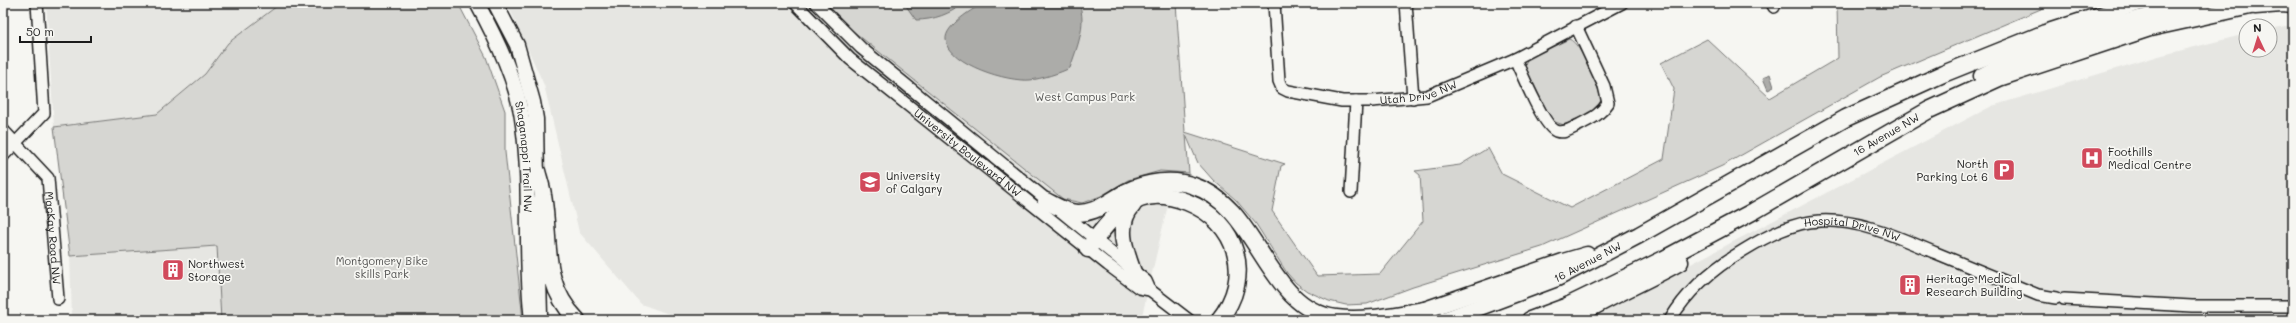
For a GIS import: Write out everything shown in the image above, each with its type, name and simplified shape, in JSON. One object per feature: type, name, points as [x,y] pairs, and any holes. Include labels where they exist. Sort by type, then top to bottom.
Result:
[{"type":"highway","name":"16 Avenue NW","points":[[1445,320],[1557,278],[1614,248],[1846,118],[1943,74],[2045,33],[2137,3]]},
{"type":"highway","points":[[1929,110],[1954,91],[2003,65],[2118,24],[2201,3]]},
{"type":"highway","name":"16 Avenue NW","points":[[1530,320],[1565,307],[1657,262],[1754,211],[1929,110],[1999,78],[2150,28],[2256,5],[2282,4],[2293,6]]},
{"type":"highway","points":[[537,171],[544,195],[548,258],[553,282],[564,303],[577,320]]},
{"type":"highway","points":[[1046,201],[1071,212],[1096,210],[1110,204],[1126,192],[1146,185],[1176,182],[1194,185],[1208,192],[1230,208],[1238,217],[1278,279],[1297,298],[1315,310],[1335,318],[1362,319],[1426,310]]},
{"type":"highway","points":[[1087,241],[1127,206],[1141,199],[1162,196],[1176,197],[1205,211],[1217,219],[1226,232],[1236,250],[1238,264],[1235,292],[1228,308],[1219,320]]},
{"type":"highway","points":[[1133,272],[1123,245],[1124,225],[1127,213],[1141,199]]},
{"type":"highway","points":[[1087,241],[1110,204]]},
{"type":"highway","points":[[1571,320],[1587,309],[1649,280],[1714,242],[1754,211]]},
{"type":"highway","points":[[1393,320],[1563,262],[1614,248]]},
{"type":"main road","name":"Shaganappi Trail NW","points":[[477,3],[500,46],[523,124],[528,278],[532,320]]},
{"type":"main road","name":"Shaganappi Trail NW","points":[[495,3],[517,45],[533,102],[536,120],[541,320]]},
{"type":"street","points":[[3,156],[44,114],[37,3]]},
{"type":"street","name":"University Boulevard NW","points":[[795,3],[850,59],[1087,241],[1146,281],[1150,290]]},
{"type":"street","name":"University Boulevard NW","points":[[816,3],[861,48],[982,145],[1046,201],[1087,241],[1139,288],[1150,290],[1189,320]]},
{"type":"street","name":"Utah Drive NW","points":[[1274,3],[1279,81],[1282,88],[1288,91],[1342,101],[1413,98],[1442,91],[1515,59],[1622,3]]},
{"type":"street","points":[[1406,3],[1413,98]]},
{"type":"street","points":[[1515,59],[1542,115],[1550,126],[1556,131],[1566,131],[1600,114],[1608,103],[1604,86],[1576,26]]},
{"type":"street","points":[[1351,192],[1356,101]]},
{"type":"street","points":[[3,130],[16,144]]},
{"type":"street","name":"MacKay Road NW","points":[[16,144],[48,178],[58,299]]},
{"type":"street","name":"Hospital Drive NW","points":[[1670,320],[1679,306],[1701,281],[1733,256],[1773,234],[1805,223],[1819,221],[1844,221],[1873,228],[2038,294],[2060,299],[2192,306],[2293,306]]},
{"type":"shaded area","points":[[46,3],[281,3],[228,43],[205,74],[157,114],[54,127]]},
{"type":"shaded area","name":"University of Calgary","points":[[507,3],[1176,3],[1185,132],[1141,320],[685,320],[641,304],[579,232],[544,85]]},
{"type":"shaded area","points":[[904,3],[964,3],[942,16],[916,20]]},
{"type":"shaded area","points":[[984,3],[1079,3],[1082,28],[1070,68],[1056,74],[1030,80],[1020,80],[995,75],[981,70],[958,57],[950,49],[946,40],[947,35],[950,29],[960,18]]},
{"type":"shaded area","name":"Foothills Medical Centre","points":[[2285,26],[2293,27],[2293,320],[1584,320],[1992,106],[2159,56],[2238,36],[2238,58],[2278,58],[2278,27]]},
{"type":"shaded area","points":[[1770,74],[1774,87],[1768,90],[1763,78]]},
{"type":"shaded area","points":[[217,246],[221,320],[72,320],[70,256]]},
{"type":"green space","name":"Montgomery Bike skills Park","points":[[281,3],[458,3],[486,57],[505,111],[505,152],[523,320],[221,320],[217,246],[70,256],[54,127],[157,114],[205,74],[228,43]]},
{"type":"green space","name":"West Campus Park","points":[[818,3],[1176,3],[1185,132],[1285,164],[1281,166],[1272,211],[1317,276],[1380,274],[1423,221],[1420,175],[1415,171],[1460,165],[1488,148],[1502,174],[1570,208],[1664,159],[1674,89],[1661,63],[1707,39],[1770,98],[1838,58],[1837,3],[2055,3],[1880,77],[1722,166],[1542,247],[1413,287],[1367,304],[1346,305],[1329,301],[1307,291],[1296,283],[1287,273],[1256,224],[1236,200],[1213,180],[1198,163],[1186,135],[1189,173],[1160,171],[1128,180],[1101,196],[1082,203],[1063,199]]},
{"type":"green space","points":[[1569,39],[1579,48],[1589,66],[1601,100],[1596,110],[1564,125],[1552,121],[1525,66],[1527,59]]},
{"type":"place","name":"Foothills Medical Centre","points":[[2092,158]]},
{"type":"place","name":"North Parking Lot 6","points":[[2004,170]]},
{"type":"place","name":"University of Calgary","points":[[870,182]]},
{"type":"place","name":"Northwest Storage","points":[[173,270]]},
{"type":"place","name":"Heritage Medical Research Building","points":[[1910,285]]}]
